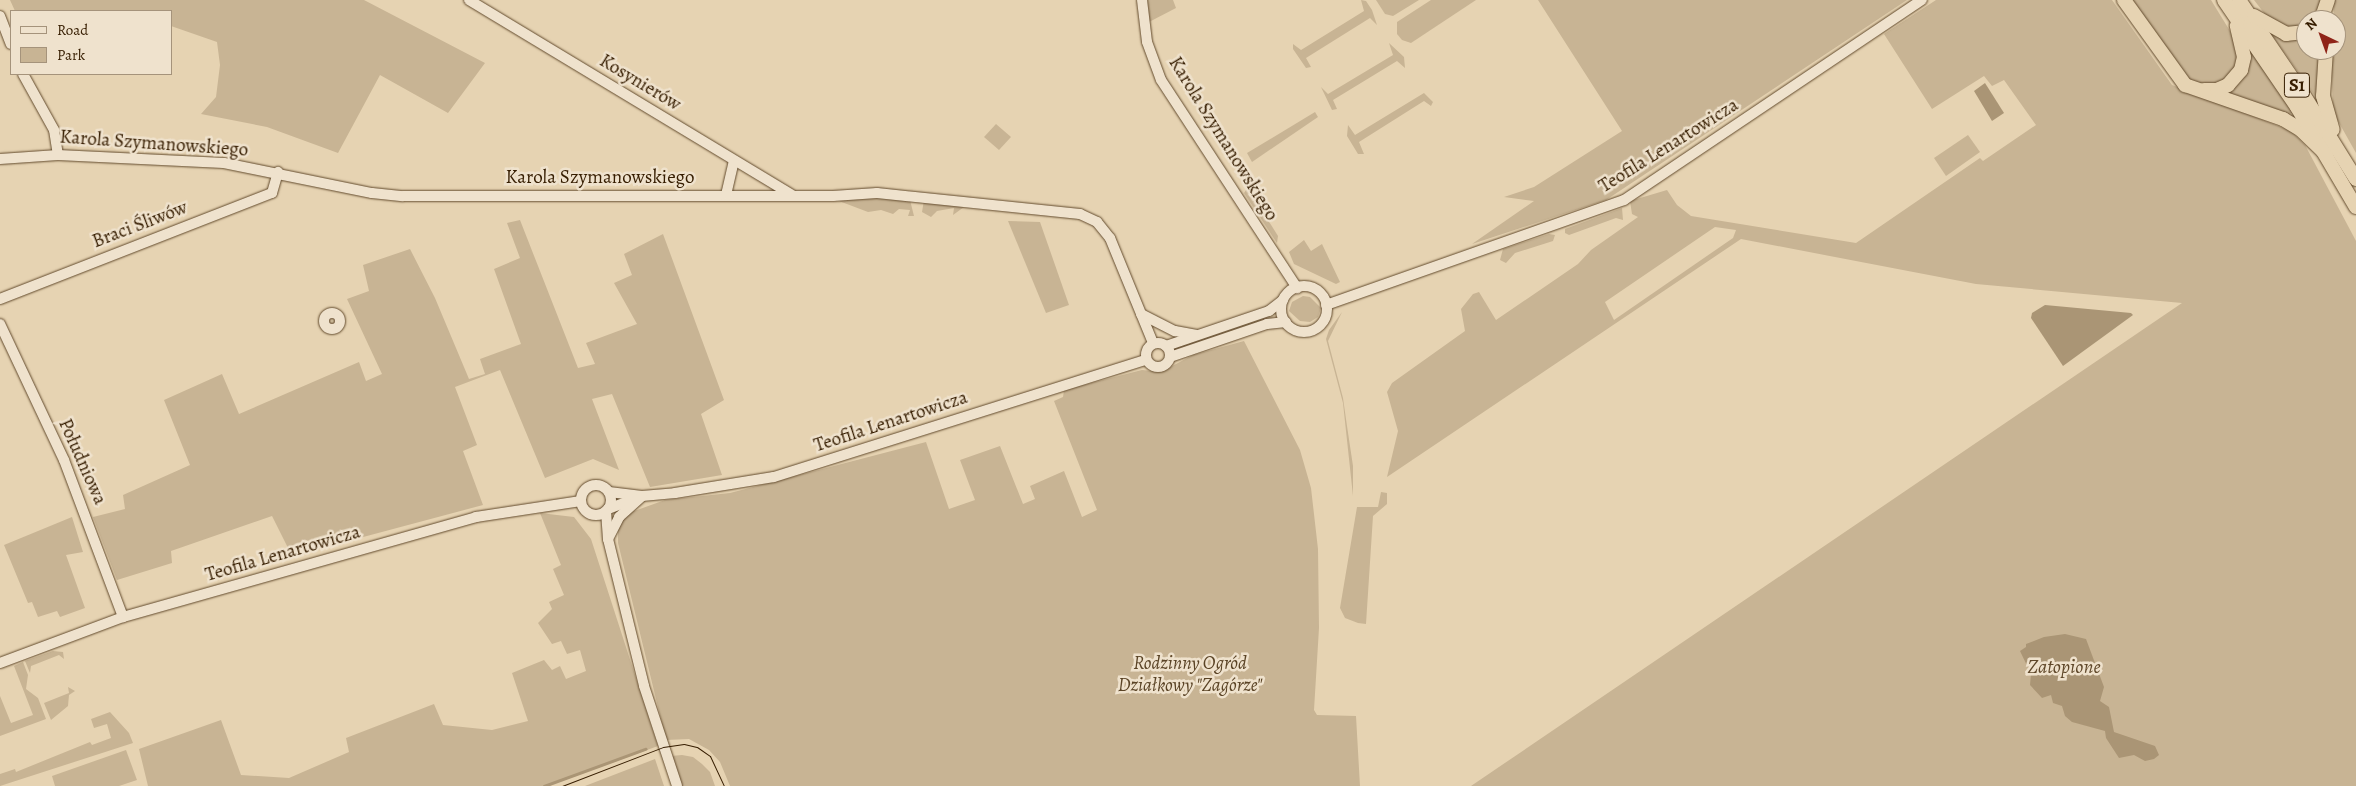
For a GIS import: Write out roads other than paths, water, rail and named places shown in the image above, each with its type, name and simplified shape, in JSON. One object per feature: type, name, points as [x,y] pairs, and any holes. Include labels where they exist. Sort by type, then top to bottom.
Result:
[{"type":"highway","points":[[2124,0],[2173,72],[2185,85],[2283,119],[2301,130],[2326,154]]},
{"type":"highway","points":[[2197,90],[2221,88],[2241,70],[2243,46],[2235,5]]},
{"type":"highway","points":[[2235,5],[2279,32],[2296,34]]},
{"type":"highway","name":"S1","points":[[2235,5],[2356,207]]},
{"type":"highway","name":"S1","points":[[2235,5],[2346,161],[2356,180]]},
{"type":"highway","points":[[2326,60],[2324,102],[2346,161]]},
{"type":"street","name":"Kosynierów","points":[[469,0],[793,195]]},
{"type":"street","name":"Karola Szymanowskiego","points":[[1142,0],[1148,42],[1161,80],[1297,288]]},
{"type":"street","name":"Teofila Lenartowicza","points":[[1326,305],[1624,200],[1922,0]]},
{"type":"street","points":[[0,16],[10,41]]},
{"type":"street","points":[[24,75],[54,130],[58,155]]},
{"type":"street","name":"Karola Szymanowskiego","points":[[0,159],[58,155],[224,163],[278,172],[372,193],[403,196],[897,193],[1085,216],[1097,222],[1110,238],[1153,343]]},
{"type":"street","points":[[726,195],[734,161]]},
{"type":"street","name":"Braci Śliwów","points":[[0,299],[272,193],[278,172]]},
{"type":"street","points":[[1284,300],[1282,314],[1286,322],[1298,331],[1312,330],[1325,318],[1326,305],[1315,290],[1297,288],[1268,312],[1166,346],[1153,343],[1146,352],[1146,360],[1158,367],[1165,365],[1170,357],[1267,324],[1286,322]]},
{"type":"street","points":[[1141,314],[1175,331],[1198,336]]},
{"type":"street","name":"Południowa","points":[[0,324],[64,460],[123,617]]},
{"type":"street","points":[[1166,346],[1170,357]]},
{"type":"street","name":"Teofila Lenartowicza","points":[[609,492],[642,496],[724,487],[804,469],[1146,360]]},
{"type":"street","points":[[603,512],[585,510],[581,502],[583,492],[590,486],[598,485],[609,492],[611,500],[603,512],[608,539],[644,686],[677,786]]},
{"type":"street","points":[[608,539],[619,517],[642,496]]},
{"type":"street","name":"Teofila Lenartowicza","points":[[603,512],[642,496]]},
{"type":"street","name":"Teofila Lenartowicza","points":[[0,663],[123,617],[476,517],[581,502]]},
{"type":"water","points":[[1985,83],[2004,113],[1992,121],[1974,91]]},
{"type":"water","points":[[2045,305],[2131,313],[2133,315],[2063,366],[2031,318],[2032,313]]},
{"type":"water","name":"Zatopione","points":[[2065,634],[2086,639],[2104,687],[2100,701],[2109,707],[2114,732],[2155,746],[2159,755],[2154,759],[2145,761],[2134,755],[2119,758],[2106,738],[2105,731],[2072,722],[2065,716],[2062,706],[2053,703],[2051,695],[2042,698],[2030,685],[2031,674],[2020,651],[2026,647],[2026,644],[2044,637]]},
{"type":"waterway","points":[[544,786],[645,749]]},
{"type":"tram line","points":[[562,786],[663,747],[684,744],[697,747],[710,756],[724,786]]},
{"type":"park label","name":"Rodzinny Ogród Działkowy \"Zagórze\"","points":[[1190,675]]}]
